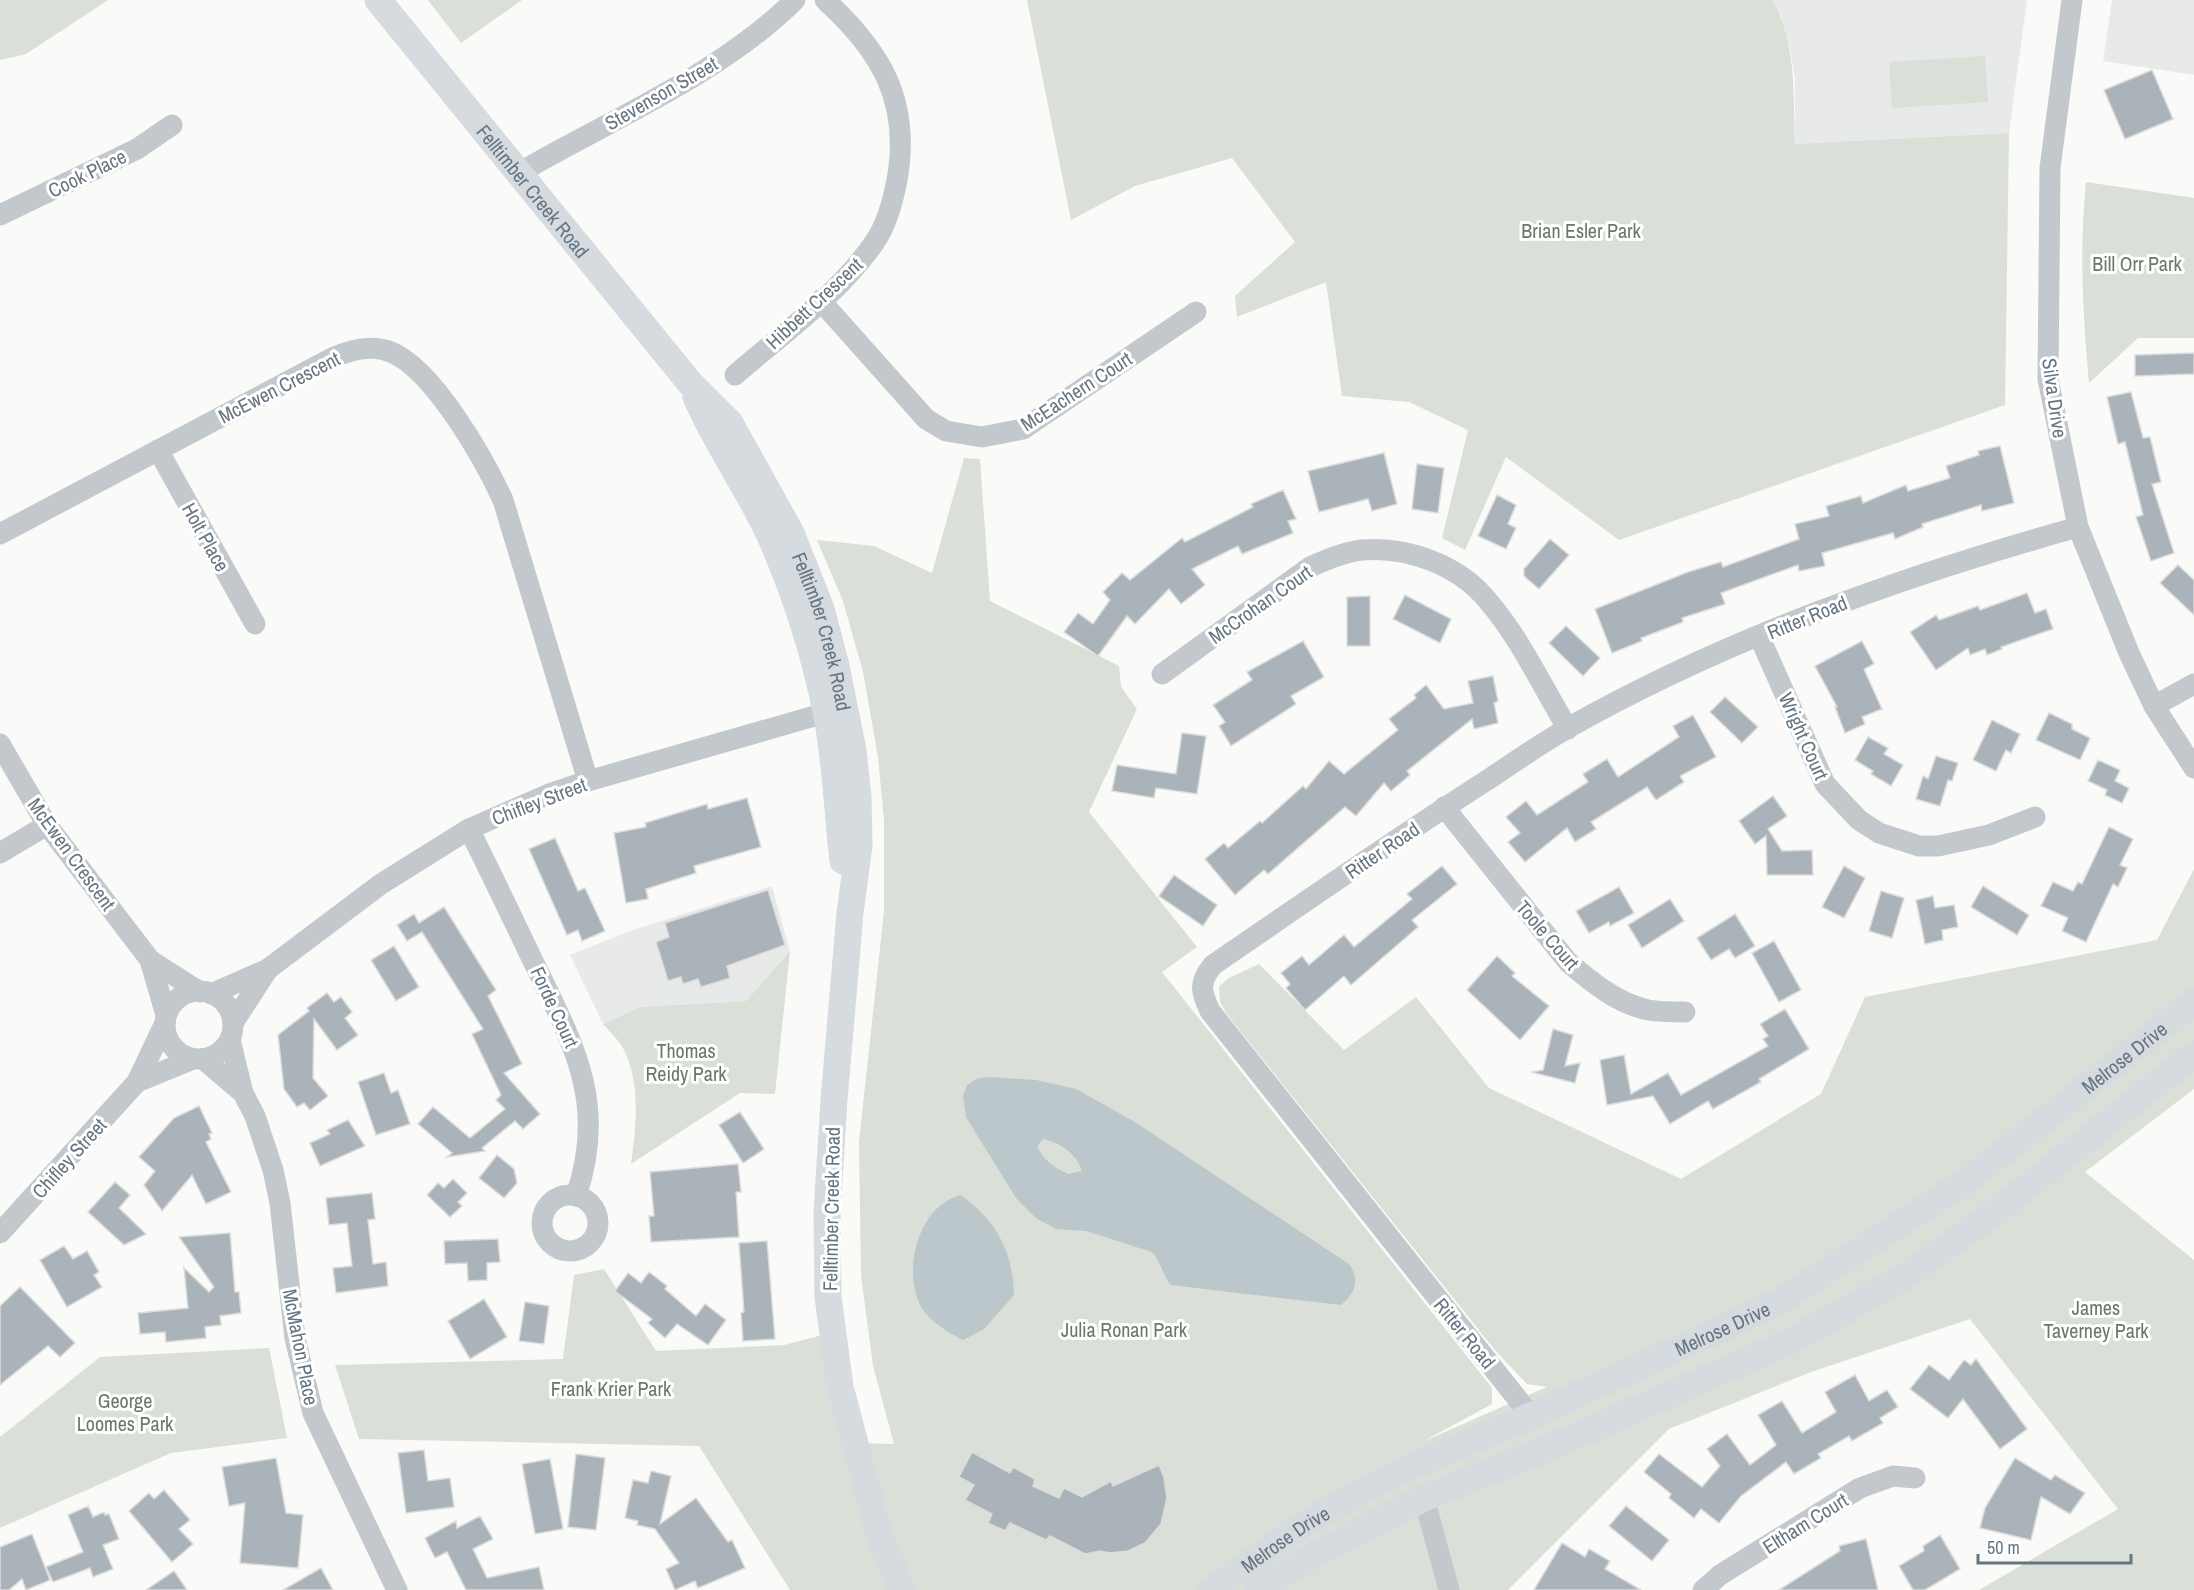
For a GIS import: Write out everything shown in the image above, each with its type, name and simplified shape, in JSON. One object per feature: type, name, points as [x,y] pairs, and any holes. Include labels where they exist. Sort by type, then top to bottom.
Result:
[{"type":"main road","name":"Felltimber Creek Road","points":[[378,0],[690,383],[710,429],[754,501],[771,539],[791,588],[811,650],[836,710],[858,797],[859,845],[850,913],[827,1212],[828,1297],[840,1387],[872,1500],[880,1537],[902,1590]]},
{"type":"main road","name":"Melrose Drive","points":[[1211,1590],[1304,1524],[1411,1467],[1531,1416],[1779,1302],[1968,1180],[2194,1002]]},
{"type":"main road","name":"Melrose Drive","points":[[1256,1590],[1321,1551],[1424,1498],[1551,1447],[1791,1341],[1902,1278],[1993,1214],[2194,1054]]},
{"type":"main road","points":[[1531,1416],[1551,1447]]},
{"type":"main road","points":[[1411,1467],[1424,1498]]},
{"type":"main road","name":"Felltimber Creek Road","points":[[872,1500],[894,1532],[919,1590]]},
{"type":"street","name":"Stevenson Street","points":[[519,173],[721,59],[795,0]]},
{"type":"street","name":"Hibbett Crescent","points":[[735,375],[849,274],[875,242],[894,201],[900,162],[900,118],[890,82],[872,49],[852,25],[825,0]]},
{"type":"street","name":"Silva Drive","points":[[2072,0],[2050,168],[2048,380],[2078,527],[2129,654],[2154,706],[2194,768]]},
{"type":"street","name":"Cook Place","points":[[0,215],[137,149],[172,125]]},
{"type":"street","name":"McEachern Court","points":[[820,300],[926,419],[946,430],[982,437],[1023,429],[1196,312]]},
{"type":"street","name":"McEwen Crescent","points":[[0,534],[334,357],[353,350],[372,348],[390,352],[408,362],[423,375],[488,467],[503,500],[588,781]]},
{"type":"street","name":"Holt Place","points":[[158,450],[255,624]]},
{"type":"street","name":"Ritter Road","points":[[1531,1416],[1210,1011],[1202,992],[1204,976],[1213,965],[1444,807],[1568,729],[1652,685],[1759,636],[1855,598],[2078,527]]},
{"type":"street","name":"McCrohan Court","points":[[1162,674],[1310,567],[1336,556],[1360,550],[1385,550],[1414,554],[1441,565],[1466,580],[1487,599],[1506,624],[1568,729]]},
{"type":"street","name":"Wright Court","points":[[1759,636],[1826,784],[1859,820],[1879,833],[1919,846],[1938,846],[1989,836],[2035,817]]},
{"type":"street","points":[[2154,706],[2194,684]]},
{"type":"street","name":"Chifley Street","points":[[206,993],[268,969],[381,884],[470,829],[549,794],[588,781],[836,710]]},
{"type":"street","name":"McEwen Crescent","points":[[0,744],[47,825],[150,960],[206,993]]},
{"type":"street","name":"Toole Court","points":[[1444,807],[1568,962],[1590,980],[1621,1000],[1647,1010],[1685,1012]]},
{"type":"street","points":[[0,853],[47,825]]},
{"type":"street","name":"Forde Court","points":[[470,829],[578,1057],[587,1101],[589,1127],[584,1170],[576,1196]]},
{"type":"street","name":"McEwen Crescent","points":[[150,960],[166,1019]]},
{"type":"street","name":"Chifley Street","points":[[231,1031],[268,969]]},
{"type":"street","points":[[206,993],[226,1006],[231,1031],[223,1049],[198,1059],[176,1050],[169,1042],[166,1019],[179,997],[206,993]]},
{"type":"street","name":"Chifley Street","points":[[0,1233],[138,1082],[166,1019]]},
{"type":"street","name":"McMahon Place","points":[[231,1031],[243,1093],[265,1144],[280,1203],[295,1338],[313,1413],[397,1590]]},
{"type":"street","name":"Chifley Street","points":[[138,1082],[198,1059]]},
{"type":"street","name":"McMahon Place","points":[[198,1059],[243,1093]]},
{"type":"street","name":"Eltham Court","points":[[1703,1590],[1720,1575],[1860,1488],[1893,1476],[1915,1478]]},
{"type":"street","points":[[1424,1498],[1449,1590]]},
{"type":"shaded area","points":[[1773,0],[2027,0],[2009,133],[1795,144],[1795,81],[1790,48],[1781,16]]},
{"type":"shaded area","points":[[2112,0],[2194,0],[2194,75],[2103,61]]},
{"type":"shaded area","points":[[772,886],[790,951],[746,1001],[640,1007],[603,1024],[570,955],[633,930]]},
{"type":"shaded area","points":[[987,1077],[1036,1080],[1076,1089],[1135,1122],[1349,1264],[1355,1281],[1353,1291],[1341,1305],[1171,1285],[1152,1252],[1086,1231],[1056,1229],[1036,1218],[1016,1198],[966,1117],[963,1096],[967,1085],[976,1079]],"holes":[[[1043,1139],[1072,1154],[1082,1171],[1068,1174],[1046,1159],[1037,1146]]]},
{"type":"shaded area","points":[[960,1195],[973,1204],[993,1226],[1000,1238],[1010,1265],[1014,1295],[984,1329],[963,1340],[943,1329],[925,1313],[914,1286],[913,1270],[919,1238],[925,1224],[946,1201]]},
{"type":"green space","points":[[0,0],[108,0],[26,54],[0,60]]},
{"type":"green space","points":[[428,0],[522,0],[461,43]]},
{"type":"green space","name":"Brian Esler Park","points":[[1027,0],[1773,0],[1781,17],[1790,53],[1795,144],[2009,133],[2005,405],[1619,540],[1506,457],[1465,550],[1442,538],[1468,430],[1409,402],[1342,396],[1326,282],[1237,317],[1235,296],[1295,242],[1232,158],[1135,186],[1071,220]]},
{"type":"green space","points":[[1985,56],[1988,102],[1892,108],[1889,62]]},
{"type":"green space","name":"Bill Orr Park","points":[[2086,182],[2194,198],[2194,338],[2138,338],[2089,383],[2083,283]]},
{"type":"green space","points":[[964,458],[980,459],[990,601],[1119,666],[1121,687],[1137,709],[1089,812],[1197,947],[1162,972],[1492,1388],[1492,1404],[1422,1442],[1547,1387],[1527,1384],[1494,1349],[1226,1013],[1220,1002],[1219,987],[1227,979],[1259,964],[1344,1050],[1416,997],[1489,1088],[1681,1179],[1821,1094],[1865,997],[2157,940],[2194,869],[2194,1089],[2085,1172],[2194,1260],[2194,1590],[1979,1590],[2118,1509],[1970,1319],[1811,1372],[1669,1429],[1508,1590],[790,1590],[699,1446],[359,1439],[335,1365],[563,1359],[574,1275],[604,1269],[656,1351],[784,1345],[826,1334],[851,1443],[894,1444],[873,1366],[861,1275],[859,1142],[884,911],[884,820],[878,757],[863,672],[843,601],[817,540],[874,546],[932,573]]},
{"type":"green space","name":"Thomas Reidy Park","points":[[790,951],[775,1094],[740,1093],[631,1164],[636,1106],[633,1077],[622,1046],[603,1024],[640,1007],[746,1001]]},
{"type":"green space","name":"George Loomes Park","points":[[269,1348],[287,1438],[171,1453],[0,1528],[0,1437],[100,1357]]},
{"type":"building","points":[[2152,70],[2173,119],[2125,139],[2104,90]]},
{"type":"building","points":[[2194,353],[2194,374],[2135,376],[2135,355]]},
{"type":"building","points":[[2131,392],[2143,438],[2150,437],[2161,482],[2152,484],[2174,553],[2151,561],[2136,517],[2143,515],[2125,442],[2118,444],[2107,397]]},
{"type":"building","points":[[2000,446],[2014,503],[1982,511],[1981,505],[1922,524],[1923,527],[1895,539],[1893,533],[1822,553],[1825,566],[1799,571],[1798,565],[1721,593],[1725,604],[1682,618],[1683,622],[1641,638],[1642,641],[1612,653],[1595,609],[1688,572],[1721,562],[1723,567],[1799,539],[1795,524],[1829,516],[1826,506],[1861,496],[1863,503],[1906,485],[1908,491],[1950,478],[1946,466],[1979,455],[1978,451]]},
{"type":"building","points":[[1384,453],[1397,504],[1372,511],[1368,499],[1319,512],[1308,471]]},
{"type":"building","points":[[1417,464],[1444,468],[1438,513],[1412,509]]},
{"type":"building","points":[[1283,490],[1296,519],[1288,521],[1293,533],[1242,554],[1238,546],[1192,569],[1205,585],[1181,604],[1169,589],[1135,624],[1127,616],[1098,656],[1064,632],[1078,613],[1093,624],[1110,600],[1103,592],[1122,573],[1130,580],[1182,538],[1185,542],[1253,507],[1251,504]]},
{"type":"building","points":[[1497,495],[1516,505],[1508,524],[1516,528],[1506,549],[1478,536]]},
{"type":"building","points":[[1550,539],[1569,555],[1539,589],[1524,576],[1524,569]]},
{"type":"building","points":[[2178,565],[2194,580],[2194,615],[2160,583]]},
{"type":"building","points":[[2027,593],[2035,613],[2046,609],[2053,629],[2001,647],[2002,649],[1987,655],[1985,649],[1970,655],[1968,648],[1936,670],[1910,632],[1936,615],[1939,620],[1978,606],[1980,610]]},
{"type":"building","points":[[1405,595],[1451,619],[1440,643],[1393,619]]},
{"type":"building","points":[[1370,596],[1370,646],[1347,646],[1347,597]]},
{"type":"building","points":[[1566,626],[1600,658],[1583,676],[1549,643]]},
{"type":"building","points":[[1303,641],[1324,677],[1291,696],[1296,704],[1231,746],[1219,726],[1225,722],[1213,705],[1252,680],[1247,672]]},
{"type":"building","points":[[1862,641],[1874,664],[1864,669],[1882,709],[1862,717],[1865,724],[1845,733],[1835,707],[1837,707],[1815,666]]},
{"type":"building","points":[[1493,676],[1498,701],[1494,703],[1498,723],[1474,729],[1472,719],[1407,771],[1410,775],[1391,791],[1384,783],[1356,816],[1345,807],[1268,874],[1264,870],[1235,895],[1205,859],[1224,843],[1228,848],[1260,821],[1262,823],[1303,786],[1306,789],[1329,761],[1344,774],[1398,730],[1389,719],[1416,698],[1414,695],[1426,685],[1444,709],[1473,703],[1468,681]]},
{"type":"building","points":[[1725,697],[1758,727],[1742,743],[1710,712]]},
{"type":"building","points":[[2049,713],[2072,724],[2072,729],[2090,738],[2080,760],[2036,740]]},
{"type":"building","points":[[1693,715],[1716,757],[1680,776],[1684,782],[1656,800],[1647,787],[1591,822],[1596,829],[1575,842],[1567,828],[1525,862],[1508,842],[1520,833],[1506,817],[1526,801],[1537,815],[1588,782],[1583,774],[1607,759],[1618,777],[1679,737],[1673,726]]},
{"type":"building","points":[[1992,720],[2020,734],[2011,753],[2006,750],[1996,771],[1973,760]]},
{"type":"building","points":[[1182,733],[1206,736],[1197,794],[1156,788],[1154,798],[1112,791],[1117,765],[1176,774]]},
{"type":"building","points":[[1868,737],[1888,748],[1884,754],[1903,765],[1891,786],[1871,774],[1873,771],[1855,760]]},
{"type":"building","points":[[1936,756],[1958,763],[1952,781],[1948,780],[1940,806],[1916,799],[1923,776],[1928,779]]},
{"type":"building","points":[[2098,760],[2120,770],[2115,781],[2129,788],[2122,803],[2105,795],[2107,790],[2088,781]]},
{"type":"building","points":[[1773,796],[1787,816],[1768,829],[1782,851],[1812,850],[1813,875],[1767,875],[1766,836],[1755,844],[1739,821]]},
{"type":"building","points":[[747,798],[761,847],[694,866],[696,873],[646,889],[648,899],[626,903],[614,833],[646,827],[645,823],[707,804],[708,809]]},
{"type":"building","points":[[2109,827],[2133,839],[2120,865],[2127,868],[2118,887],[2113,884],[2086,942],[2062,931],[2068,918],[2041,906],[2053,882],[2073,891],[2078,882],[2082,884]]},
{"type":"building","points":[[555,838],[578,891],[585,888],[605,931],[582,941],[578,930],[567,935],[529,849]]},
{"type":"building","points":[[1442,866],[1457,884],[1412,920],[1418,927],[1351,985],[1344,976],[1305,1010],[1286,988],[1290,984],[1281,973],[1302,956],[1309,965],[1344,935],[1354,947],[1412,899],[1407,894]]},
{"type":"building","points":[[1844,866],[1865,878],[1844,918],[1822,907]]},
{"type":"building","points":[[1174,875],[1217,905],[1203,926],[1159,896]]},
{"type":"building","points":[[1983,886],[2029,915],[2017,935],[1971,907]]},
{"type":"building","points":[[1619,887],[1634,913],[1610,926],[1609,922],[1589,933],[1576,911]]},
{"type":"building","points":[[768,890],[785,945],[727,966],[730,978],[701,987],[698,979],[683,984],[681,977],[668,981],[656,942],[669,937],[665,923]]},
{"type":"building","points":[[1881,891],[1904,898],[1892,938],[1869,931]]},
{"type":"building","points":[[1933,896],[1935,908],[1954,905],[1958,927],[1942,930],[1943,940],[1925,944],[1916,900]]},
{"type":"building","points":[[1670,899],[1684,921],[1642,948],[1628,925]]},
{"type":"building","points":[[444,907],[496,990],[488,996],[522,1064],[504,1073],[540,1114],[523,1129],[515,1121],[482,1148],[485,1151],[447,1157],[452,1153],[418,1124],[433,1107],[470,1138],[505,1109],[496,1100],[501,1095],[472,1034],[483,1029],[422,932],[407,941],[397,925],[414,914],[419,923]]},
{"type":"building","points":[[1735,914],[1755,946],[1735,958],[1729,949],[1711,960],[1697,938]]},
{"type":"building","points":[[1774,941],[1801,990],[1779,1002],[1752,953]]},
{"type":"building","points":[[394,946],[419,987],[396,1001],[371,960]]},
{"type":"building","points":[[1497,956],[1515,973],[1512,976],[1549,1006],[1520,1040],[1467,990]]},
{"type":"building","points":[[327,993],[334,1002],[341,997],[352,1012],[345,1018],[358,1035],[337,1050],[314,1019],[313,1078],[328,1096],[310,1110],[304,1103],[297,1107],[284,1089],[278,1035],[309,1011],[307,1008]]},
{"type":"building","points":[[1785,1009],[1809,1049],[1759,1079],[1761,1082],[1713,1109],[1708,1101],[1670,1124],[1653,1096],[1607,1105],[1600,1060],[1624,1055],[1631,1094],[1668,1073],[1681,1095],[1768,1046],[1763,1039],[1768,1036],[1760,1024]]},
{"type":"building","points":[[1553,1029],[1573,1035],[1565,1066],[1580,1063],[1575,1083],[1531,1072],[1543,1070]]},
{"type":"building","points":[[384,1073],[391,1093],[398,1090],[410,1124],[376,1135],[358,1082]]},
{"type":"building","points":[[199,1106],[212,1133],[209,1134],[211,1139],[206,1142],[231,1192],[206,1204],[192,1175],[162,1211],[144,1185],[155,1171],[139,1157],[174,1118]]},
{"type":"building","points":[[740,1112],[764,1149],[743,1163],[719,1125]]},
{"type":"building","points":[[348,1120],[365,1146],[320,1166],[310,1143],[330,1134],[327,1130]]},
{"type":"building","points":[[497,1155],[514,1169],[517,1183],[504,1198],[479,1178]]},
{"type":"building","points":[[738,1164],[741,1192],[736,1192],[739,1237],[651,1242],[649,1216],[654,1216],[650,1172]]},
{"type":"building","points":[[453,1179],[467,1193],[458,1202],[462,1206],[450,1217],[427,1195],[438,1183],[444,1188]]},
{"type":"building","points":[[115,1182],[130,1195],[119,1208],[146,1234],[124,1245],[88,1212]]},
{"type":"building","points":[[372,1193],[375,1219],[368,1220],[373,1264],[386,1262],[388,1286],[336,1293],[333,1268],[352,1266],[347,1223],[329,1225],[326,1198]]},
{"type":"building","points":[[230,1233],[235,1292],[239,1292],[241,1313],[220,1316],[221,1325],[205,1327],[206,1338],[166,1342],[165,1332],[140,1334],[138,1313],[188,1308],[184,1268],[209,1292],[214,1287],[179,1237]]},
{"type":"building","points":[[498,1239],[500,1262],[487,1263],[487,1280],[468,1281],[467,1263],[445,1264],[444,1241]]},
{"type":"building","points":[[767,1241],[775,1339],[743,1341],[741,1313],[744,1312],[739,1243]]},
{"type":"building","points":[[64,1246],[73,1259],[87,1251],[99,1272],[94,1275],[102,1287],[67,1307],[40,1260]]},
{"type":"building","points":[[649,1272],[667,1286],[665,1289],[696,1316],[705,1304],[726,1320],[708,1345],[677,1324],[665,1338],[648,1323],[652,1319],[615,1291],[628,1273],[641,1283]]},
{"type":"building","points":[[20,1287],[75,1343],[60,1357],[48,1346],[0,1385],[0,1306]]},
{"type":"building","points":[[484,1299],[507,1337],[470,1359],[448,1321]]},
{"type":"building","points":[[525,1302],[549,1306],[544,1344],[519,1341]]},
{"type":"building","points":[[1976,1359],[2027,1429],[2000,1449],[1963,1399],[1948,1418],[1910,1389],[1929,1365],[1949,1380],[1964,1360],[1971,1365]]},
{"type":"building","points":[[1855,1375],[1869,1401],[1887,1390],[1898,1407],[1880,1418],[1883,1423],[1852,1441],[1849,1436],[1818,1454],[1821,1458],[1794,1474],[1786,1462],[1741,1496],[1719,1523],[1701,1509],[1694,1518],[1669,1498],[1671,1494],[1644,1472],[1659,1454],[1702,1487],[1720,1466],[1707,1449],[1727,1434],[1750,1465],[1776,1445],[1758,1415],[1782,1401],[1802,1433],[1836,1412],[1825,1392]]},
{"type":"building","points":[[424,1450],[428,1481],[450,1478],[454,1507],[406,1513],[398,1453]]},
{"type":"building","points":[[972,1452],[1010,1473],[1013,1467],[1035,1479],[1033,1486],[1059,1498],[1064,1488],[1082,1497],[1111,1481],[1113,1486],[1159,1465],[1164,1477],[1167,1498],[1161,1524],[1145,1543],[1128,1551],[1110,1553],[1100,1551],[1085,1554],[1050,1536],[1046,1540],[1010,1523],[1005,1531],[988,1523],[992,1514],[965,1500],[974,1485],[959,1477]]},
{"type":"building","points":[[576,1454],[605,1458],[596,1530],[568,1527]]},
{"type":"building","points":[[276,1458],[286,1513],[303,1515],[298,1568],[240,1563],[245,1503],[229,1506],[222,1467]]},
{"type":"building","points":[[2015,1458],[2051,1480],[2055,1475],[2085,1493],[2070,1514],[2041,1497],[2031,1540],[1980,1528],[1985,1508]]},
{"type":"building","points":[[550,1459],[563,1529],[535,1534],[522,1464]]},
{"type":"building","points":[[651,1471],[671,1476],[660,1524],[696,1498],[728,1542],[732,1540],[745,1568],[698,1588],[695,1581],[675,1590],[666,1569],[679,1563],[655,1529],[637,1525],[638,1521],[625,1518],[633,1480],[648,1483]]},
{"type":"building","points":[[164,1490],[190,1520],[179,1529],[193,1544],[172,1562],[129,1511],[149,1493],[154,1499]]},
{"type":"building","points":[[88,1506],[93,1517],[104,1512],[105,1515],[109,1514],[119,1539],[103,1545],[113,1569],[93,1577],[90,1568],[53,1582],[46,1567],[83,1552],[68,1515]]},
{"type":"building","points":[[1626,1506],[1669,1540],[1652,1561],[1609,1526]]},
{"type":"building","points":[[480,1516],[493,1539],[473,1549],[487,1578],[539,1567],[544,1590],[466,1590],[447,1552],[435,1558],[425,1538],[456,1521],[457,1528]]},
{"type":"building","points":[[32,1534],[50,1580],[26,1590],[22,1579],[9,1590],[0,1590],[0,1547]]},
{"type":"building","points":[[1940,1535],[1960,1569],[1925,1590],[1913,1590],[1899,1566],[1924,1551],[1923,1546]]},
{"type":"building","points":[[1866,1539],[1878,1590],[1779,1590],[1840,1551],[1839,1546]]},
{"type":"building","points":[[1562,1543],[1585,1557],[1589,1549],[1610,1561],[1605,1569],[1641,1590],[1534,1590]]},
{"type":"building","points":[[321,1568],[333,1590],[283,1590]]},
{"type":"building","points":[[174,1571],[187,1590],[146,1590]]},
{"type":"park label","name":"James Taverney Park","points":[[2096,1318]]},
{"type":"park label","name":"Julia Ronan Park","points":[[1124,1329]]},
{"type":"park label","name":"Frank Krier Park","points":[[611,1388]]}]
